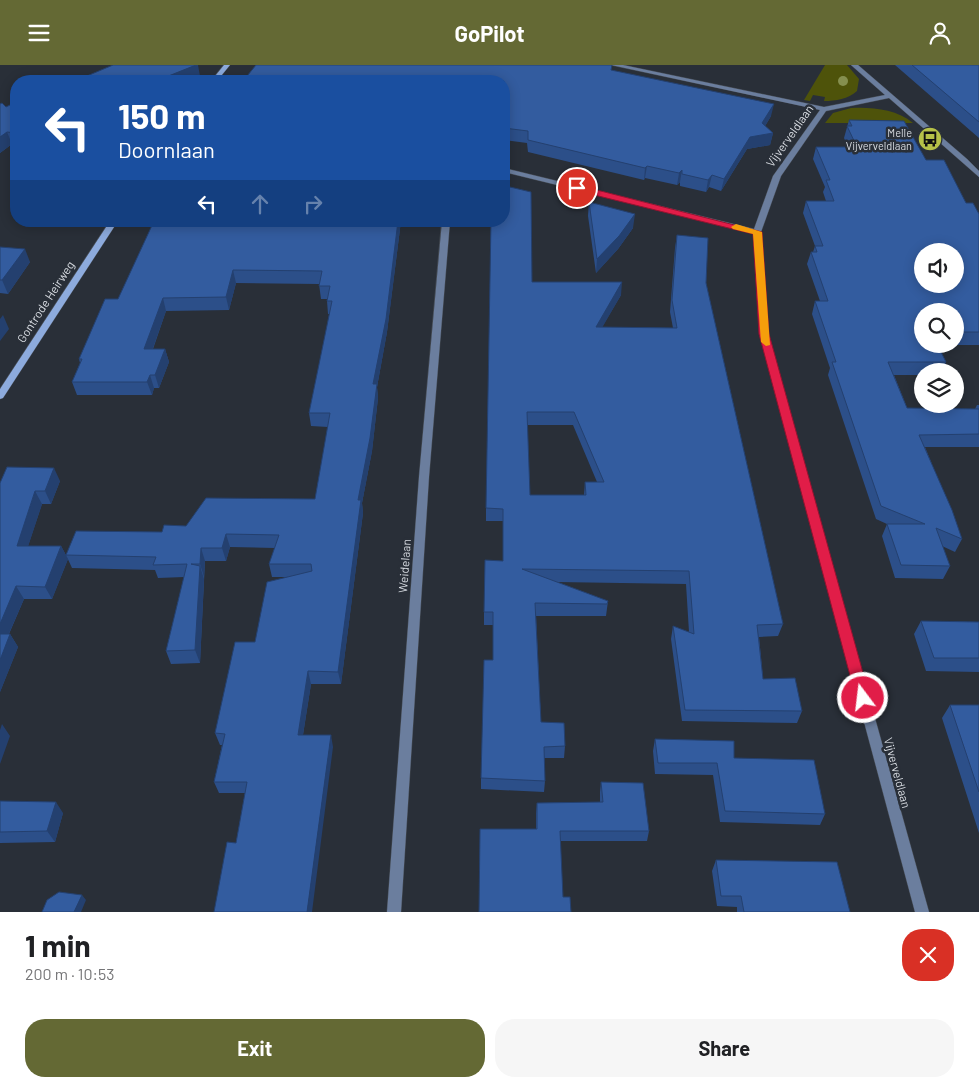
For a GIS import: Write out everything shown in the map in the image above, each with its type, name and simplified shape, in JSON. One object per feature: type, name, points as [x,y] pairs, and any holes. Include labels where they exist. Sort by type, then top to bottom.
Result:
[{"type":"street","points":[[219,75],[228,65]]},
{"type":"street","points":[[614,65],[824,109]]},
{"type":"street","points":[[854,65],[892,96],[979,175]]},
{"type":"street","name":"Vijverveldlaan","points":[[892,96],[824,109],[777,175],[757,232],[764,334],[922,912]]},
{"type":"street","points":[[510,171],[757,232]]},
{"type":"street","name":"Gontrode Heirweg","points":[[0,396],[110,227]]},
{"type":"street","name":"Weidelaan","points":[[394,912],[424,477],[445,227]]},
{"type":"green space","points":[[825,65],[847,65],[859,79],[857,91],[846,98],[837,100],[824,101],[825,97],[813,95],[810,101],[804,100]]},
{"type":"green space","points":[[851,108],[884,110],[906,118],[913,123],[825,123],[833,113]]},
{"type":"building","points":[[113,65],[196,65],[171,75],[89,75]]},
{"type":"building","points":[[256,65],[612,65],[611,70],[774,104],[762,123],[773,133],[750,137],[724,179],[712,175],[708,180],[682,174],[682,170],[679,173],[647,166],[645,168],[528,140],[528,131],[510,129],[510,75],[248,75]]},
{"type":"building","points":[[912,65],[979,65],[979,122]]},
{"type":"building","points":[[2,103],[6,107],[10,105],[10,132],[7,132],[0,137],[0,104]]},
{"type":"building","points":[[849,120],[904,121],[926,160],[944,160],[966,203],[973,203],[979,214],[979,332],[964,332],[964,303],[914,303],[914,353],[942,353],[946,362],[888,362],[907,408],[914,408],[914,413],[964,413],[964,409],[979,409],[979,434],[919,435],[952,510],[962,539],[936,528],[950,566],[901,565],[887,524],[925,524],[881,506],[832,362],[836,362],[815,301],[828,301],[811,252],[817,252],[815,246],[823,246],[806,201],[834,201],[826,180],[830,180],[816,147],[857,147],[847,126],[852,126]]},
{"type":"building","points":[[510,187],[531,192],[532,282],[622,282],[596,327],[677,328],[672,300],[677,235],[708,238],[706,283],[783,624],[757,625],[763,679],[795,678],[802,711],[685,710],[673,626],[694,634],[689,571],[522,569],[608,601],[607,604],[535,603],[541,722],[564,723],[565,746],[544,747],[545,781],[481,778],[484,660],[493,660],[493,612],[484,612],[485,560],[503,561],[503,509],[486,508],[491,227],[510,227]],"holes":[[[527,412],[574,412],[604,482],[585,482],[586,495],[530,495]]]},
{"type":"building","points":[[589,202],[635,214],[619,236],[597,259]]},
{"type":"building","points":[[151,227],[397,227],[386,319],[373,384],[377,384],[370,438],[358,500],[361,500],[338,672],[308,671],[298,735],[331,735],[307,912],[214,912],[227,842],[236,843],[247,782],[214,782],[225,734],[215,733],[235,642],[255,642],[267,582],[312,571],[311,564],[269,564],[279,535],[226,534],[222,548],[201,548],[200,564],[191,564],[200,566],[195,650],[166,651],[187,564],[153,565],[156,557],[66,555],[76,531],[162,532],[164,525],[186,526],[206,498],[315,499],[330,413],[309,413],[332,301],[327,301],[330,286],[319,286],[322,271],[233,270],[226,297],[163,298],[144,349],[165,349],[155,375],[150,375],[147,382],[72,382],[82,359],[79,359],[105,299],[118,299]]},
{"type":"building","points":[[0,247],[25,249],[2,280],[0,280]]},
{"type":"building","points":[[7,467],[54,468],[45,491],[35,491],[17,546],[61,546],[45,587],[16,586],[0,624],[0,483]]},
{"type":"building","points":[[921,621],[979,622],[979,658],[934,658]]},
{"type":"building","points":[[0,634],[10,634],[0,660]]},
{"type":"building","points":[[950,705],[979,705],[979,792]]},
{"type":"building","points":[[655,739],[734,741],[734,758],[814,760],[825,814],[725,811],[717,763],[658,763]]},
{"type":"building","points":[[601,782],[643,783],[649,831],[560,831],[563,897],[570,897],[571,912],[479,912],[480,829],[537,829],[537,803],[603,802]]},
{"type":"building","points":[[0,801],[56,802],[47,831],[0,832]]},
{"type":"building","points":[[716,860],[837,862],[850,912],[744,912],[741,896],[721,896]]},
{"type":"building","points":[[59,892],[82,895],[74,912],[42,912],[47,900]]},
{"type":"slow traffic","points":[[736,227],[757,232],[760,288],[766,342]]},
{"type":"place","name":"Melle Vijverveldlaan","points":[[930,139]]},
{"type":"route","points":[[577,188],[757,232],[764,334],[804,487],[863,698]]}]
